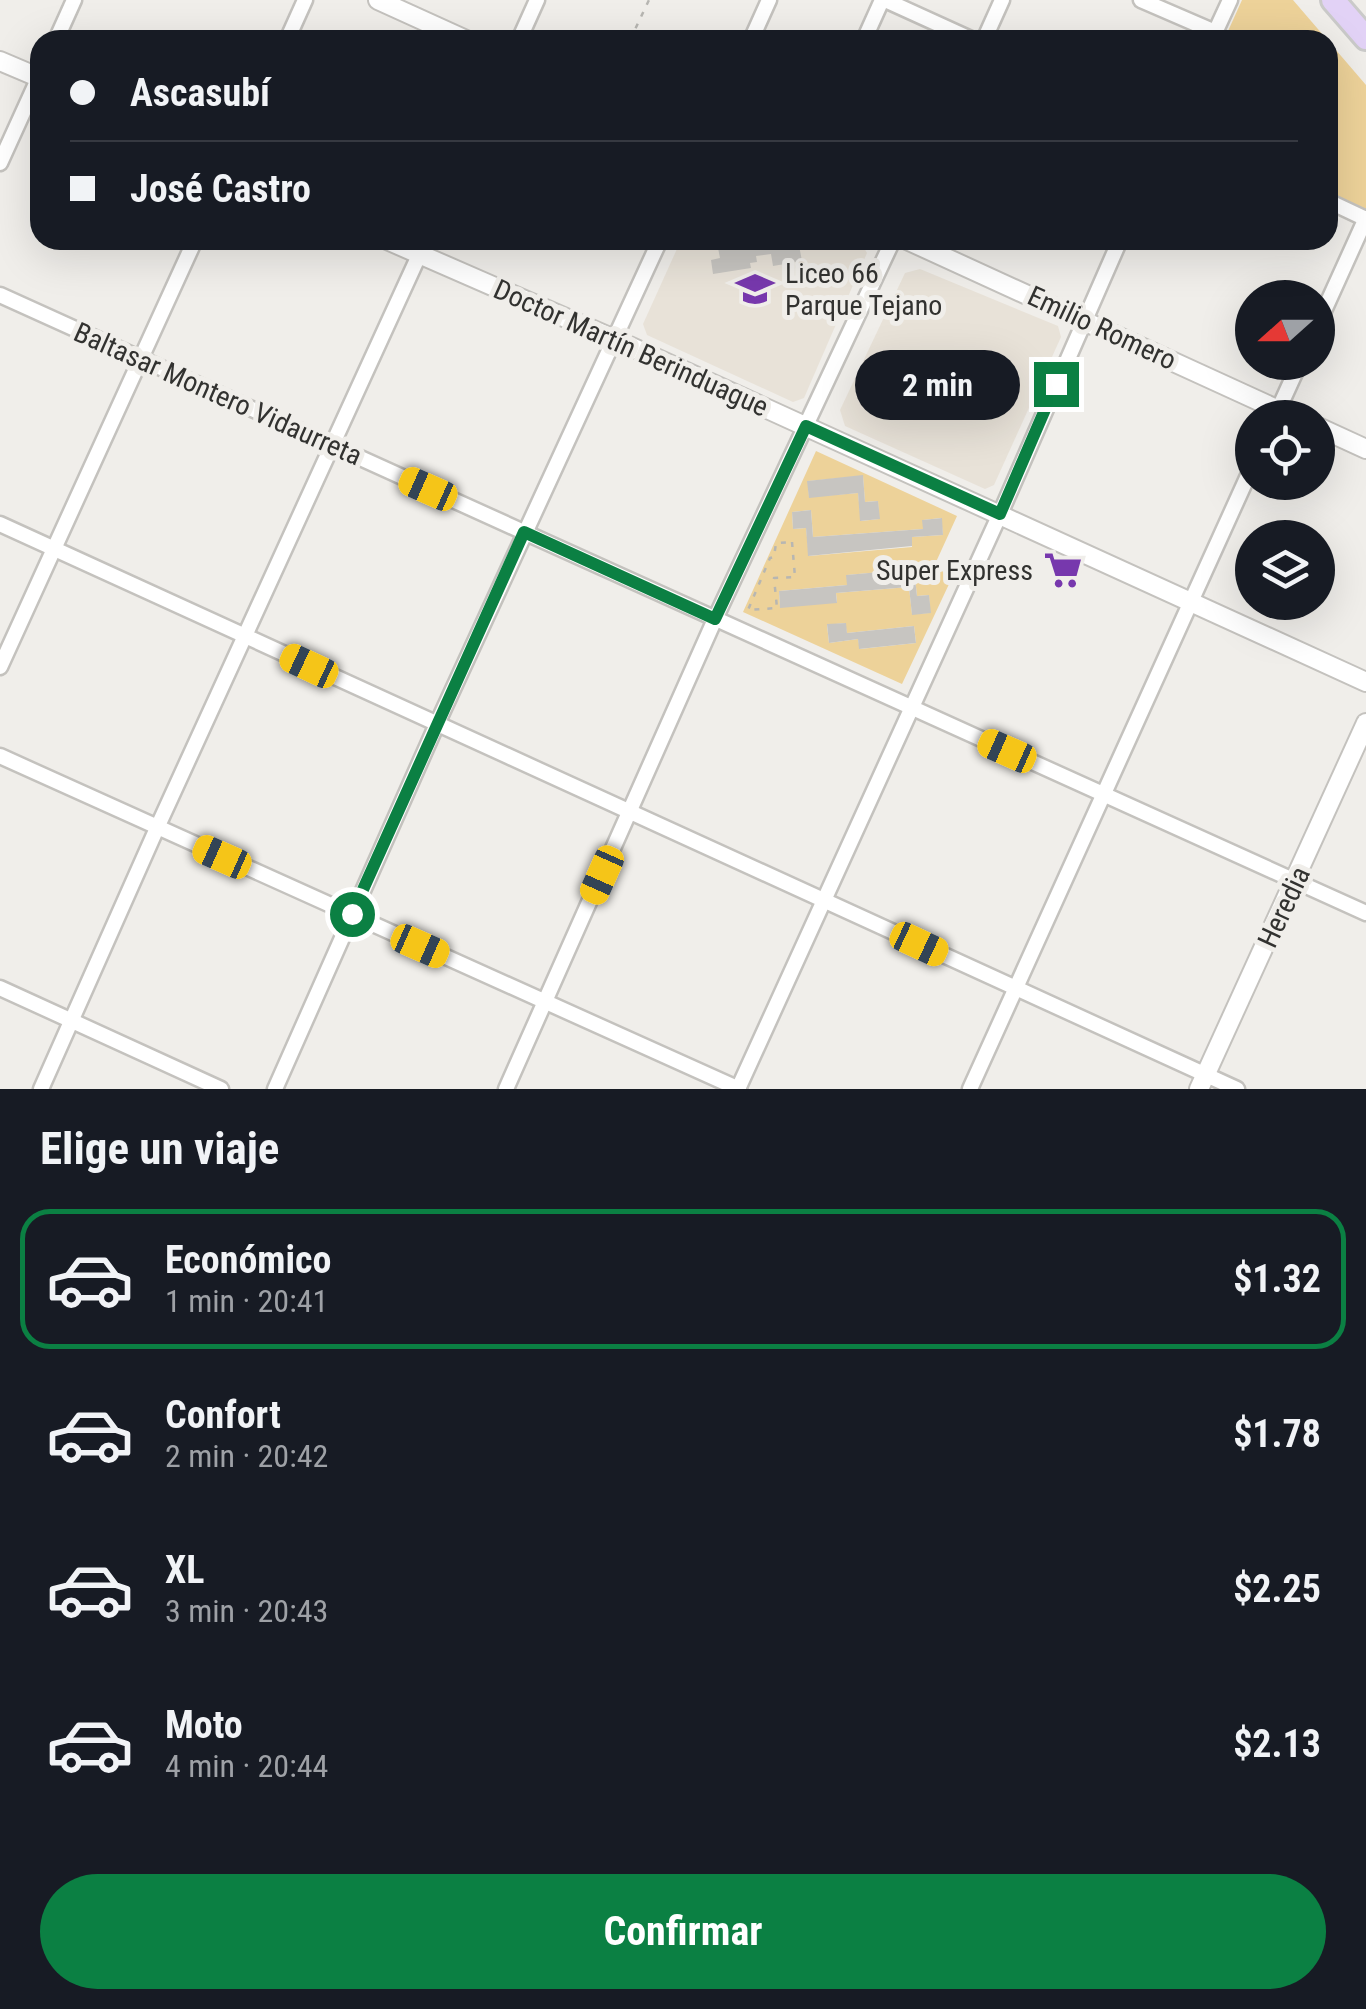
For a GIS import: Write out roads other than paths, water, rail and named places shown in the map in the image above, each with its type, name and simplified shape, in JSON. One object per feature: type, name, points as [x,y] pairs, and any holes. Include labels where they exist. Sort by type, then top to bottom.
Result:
[{"type":"highway","points":[[1333,0],[1366,38]]},
{"type":"street","points":[[60,30],[74,0]]},
{"type":"street","points":[[292,30],[305,0]]},
{"type":"street","points":[[378,0],[444,30]]},
{"type":"street","points":[[524,30],[537,0]]},
{"type":"street","points":[[756,30],[770,0]]},
{"type":"street","points":[[869,30],[883,0],[950,30]]},
{"type":"street","points":[[988,30],[1002,0]]},
{"type":"street","points":[[1142,0],[1201,30]]},
{"type":"street","points":[[1216,30],[1230,0]]},
{"type":"street","points":[[0,60],[30,73]]},
{"type":"street","points":[[0,163],[30,98]]},
{"type":"street","points":[[1335,286],[1366,218],[1338,205]]},
{"type":"street","points":[[0,667],[190,250]]},
{"type":"street","points":[[42,1089],[421,250]]},
{"type":"street","name":"Doctor Martín Berinduague","points":[[426,250],[1366,682]]},
{"type":"street","points":[[275,1089],[524,532],[655,250]]},
{"type":"street","points":[[506,1089],[715,619],[889,250]]},
{"type":"street","name":"Emilio Romero","points":[[929,250],[1252,400]]},
{"type":"street","points":[[0,756],[739,1089],[1115,250]]},
{"type":"street","name":"Baltasar Montero Vidaurreta","points":[[0,295],[1366,912]]},
{"type":"street","points":[[1335,435],[1366,449]]},
{"type":"street","points":[[970,1089],[1237,500]]},
{"type":"street","points":[[0,524],[1015,988],[1202,1082],[1236,1089]]},
{"type":"street","name":"Heredia","points":[[1202,1082],[1366,723]]},
{"type":"street","points":[[0,988],[221,1089]]},
{"type":"place","name":"Liceo 66 Parque Tejano","points":[[755,289]]},
{"type":"place","name":"Super Express","points":[[1063,570]]}]
